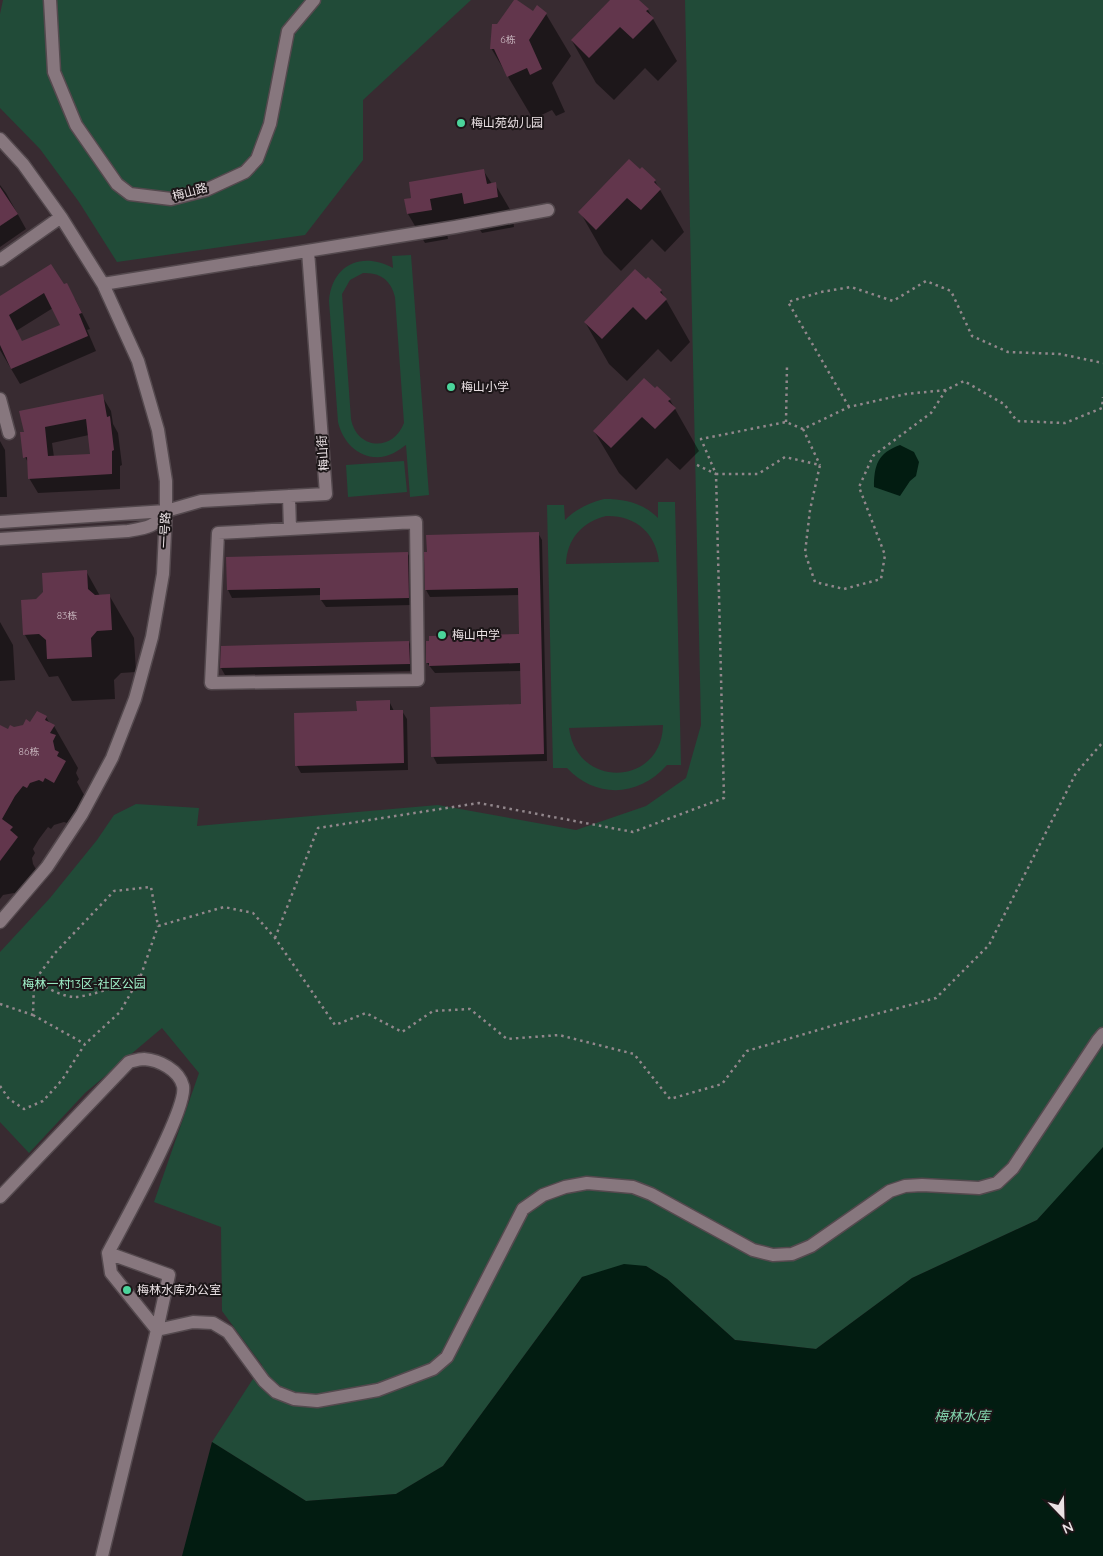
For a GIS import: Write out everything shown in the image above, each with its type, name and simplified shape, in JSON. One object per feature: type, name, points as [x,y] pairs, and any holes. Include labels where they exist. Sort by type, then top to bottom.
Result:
[{"type":"street","name":"梅山路","points":[[50,0],[54,72],[76,125],[117,184],[130,194],[171,199],[206,190],[245,172],[257,159],[270,124],[288,31],[314,0]]},
{"type":"street","name":"一号路","points":[[0,139],[23,164],[61,217],[103,284],[138,361],[158,430],[164,473],[166,511],[163,574],[152,637],[135,698],[112,758],[82,814],[47,867],[0,922]]},
{"type":"street","points":[[103,284],[455,228],[548,210]]},
{"type":"street","points":[[0,260],[61,217]]},
{"type":"street","name":"梅山街","points":[[0,522],[166,511],[201,501],[326,494],[308,251]]},
{"type":"street","points":[[0,399],[9,433]]},
{"type":"street","points":[[288,496],[290,529]]},
{"type":"street","name":"梅山街","points":[[0,539],[128,531],[148,527],[160,521],[166,511]]},
{"type":"street","points":[[416,522],[418,680],[211,684],[218,533],[290,529],[416,522]]},
{"type":"street","points":[[157,1330],[193,1322],[213,1323],[228,1332],[264,1381],[276,1392],[294,1399],[317,1401],[378,1390],[433,1369],[447,1357],[522,1209],[543,1195],[565,1186],[587,1183],[633,1187],[651,1194],[752,1250],[773,1255],[792,1254],[811,1246],[890,1191],[905,1186],[979,1188],[997,1184],[1014,1168],[1103,1034]]},
{"type":"street","points":[[0,1197],[129,1062],[144,1059],[161,1063],[176,1073],[183,1086],[180,1106],[170,1131],[108,1253],[110,1273],[157,1330]]},
{"type":"street","points":[[102,1556],[169,1275],[108,1253]]},
{"type":"path","points":[[849,407],[788,302],[821,292],[851,287],[893,301],[926,281],[951,291],[972,336],[1008,352],[1060,354],[1103,363]]},
{"type":"path","points":[[786,422],[787,366]]},
{"type":"path","points":[[803,429],[849,407],[906,394],[946,390],[964,382],[1004,404],[1017,421],[1065,423],[1102,408],[1103,396]]},
{"type":"path","points":[[275,938],[318,828],[479,803],[633,832],[724,798],[716,474],[701,439],[786,422],[803,429],[820,465],[810,510],[805,553],[815,582],[844,589],[881,579],[885,555],[859,487],[874,456],[931,413],[946,390]]},
{"type":"path","points":[[695,464],[716,474],[758,474],[785,457],[820,465]]},
{"type":"path","points":[[158,926],[224,906],[253,914],[275,938],[335,1025],[366,1013],[402,1032],[433,1011],[470,1009],[507,1039],[559,1035],[634,1054],[670,1099],[722,1084],[747,1051],[936,998],[990,946],[1076,773],[1103,742]]},
{"type":"path","points":[[0,1086],[9,1099],[24,1109],[44,1101],[62,1080],[85,1044],[120,1012],[141,975],[158,926],[151,887],[114,892],[55,952],[34,981],[33,1015]]},
{"type":"path","points":[[34,981],[52,991],[74,997],[109,989],[141,975]]},
{"type":"path","points":[[0,1004],[33,1015],[85,1044]]},
{"type":"green space","points":[[3,0],[471,0],[363,100],[363,160],[305,235],[117,262],[79,202],[40,149],[0,108],[0,14]]},
{"type":"green space","name":"梅林一村13区-社区公园","points":[[685,0],[1103,0],[1103,1149],[1037,1220],[912,1278],[816,1349],[735,1340],[667,1279],[646,1266],[582,1277],[443,1466],[396,1494],[306,1501],[212,1442],[262,1365],[222,1311],[221,1227],[154,1202],[199,1073],[162,1028],[85,1093],[29,1153],[0,1122],[0,952],[50,898],[97,840],[114,815],[136,804],[199,808],[197,826],[438,805],[576,830],[646,806],[686,778],[701,725]]},
{"type":"green space","points":[[411,255],[429,495],[410,497],[406,445],[389,455],[377,457],[362,454],[349,444],[338,422],[329,301],[331,289],[342,270],[350,265],[359,261],[370,261],[393,268],[392,256]],"holes":[[[363,273],[384,278],[391,286],[395,297],[404,423],[392,439],[376,444],[360,437],[351,419],[342,294],[350,280]]]},
{"type":"green space","points":[[404,461],[407,492],[348,497],[346,465]]},
{"type":"green space","points":[[604,499],[626,501],[640,505],[658,518],[658,502],[675,502],[681,765],[667,765],[656,776],[644,783],[631,788],[617,790],[591,785],[578,778],[567,768],[553,768],[547,505],[564,505],[565,520],[578,510]],"holes":[[[606,516],[616,516],[635,522],[649,534],[654,542],[659,562],[566,564],[569,547],[577,533],[583,527]],[[663,725],[659,745],[649,760],[635,769],[619,773],[602,770],[587,762],[575,748],[569,728]]]},
{"type":"water","points":[[900,445],[914,452],[919,462],[916,476],[910,481],[900,496],[874,487],[876,466],[882,456]]},
{"type":"water","name":"梅林水库","points":[[1103,1147],[1103,1556],[182,1556],[212,1442],[306,1501],[396,1494],[443,1466],[582,1277],[624,1264],[646,1266],[667,1279],[735,1340],[816,1349],[912,1278],[1037,1220]]},
{"type":"building","points":[[514,0],[517,0],[533,11],[537,5],[547,13],[529,40],[542,69],[530,75],[527,68],[507,77],[494,49],[490,49],[492,24],[497,24]]},
{"type":"building","points":[[610,0],[639,0],[649,9],[646,11],[654,18],[633,39],[620,27],[589,58],[571,40]]},
{"type":"building","points":[[629,159],[640,169],[642,167],[656,180],[654,182],[661,189],[641,210],[627,198],[596,230],[578,212]]},
{"type":"building","points":[[484,169],[487,184],[496,182],[498,197],[464,204],[462,193],[430,199],[432,210],[407,214],[404,199],[411,198],[409,182]]},
{"type":"building","points":[[0,187],[18,214],[0,226]]},
{"type":"building","points":[[51,264],[64,284],[67,283],[82,313],[79,314],[88,336],[11,369],[0,345],[0,296]],"holes":[[[44,293],[60,325],[22,341],[9,315]]]},
{"type":"building","points":[[635,269],[646,279],[648,277],[662,290],[660,292],[667,299],[646,320],[633,307],[602,339],[584,322]]},
{"type":"building","points":[[644,378],[655,388],[657,386],[671,399],[668,401],[676,408],[655,429],[642,417],[611,448],[593,431]]},
{"type":"building","points":[[103,394],[107,417],[110,416],[114,450],[112,451],[112,474],[28,479],[27,457],[23,458],[20,432],[24,432],[19,411]],"holes":[[[86,419],[90,454],[48,456],[45,427]]]},
{"type":"building","points":[[539,532],[544,754],[431,757],[430,707],[521,704],[520,663],[429,666],[429,663],[426,663],[426,641],[429,641],[429,636],[519,634],[518,588],[425,590],[424,552],[427,552],[426,535]]},
{"type":"building","points":[[408,552],[409,598],[320,600],[320,588],[227,590],[226,557]]},
{"type":"building","points":[[87,570],[88,589],[95,595],[110,594],[112,630],[97,631],[91,638],[92,657],[47,659],[46,640],[39,634],[23,635],[21,600],[36,599],[43,592],[42,573]]},
{"type":"building","points":[[409,641],[410,664],[220,668],[221,646]]},
{"type":"building","points":[[390,700],[390,710],[403,710],[404,763],[295,766],[294,713],[357,711],[356,701]]},
{"type":"building","points":[[37,711],[47,716],[45,720],[55,725],[50,733],[56,735],[53,741],[55,750],[59,752],[57,756],[66,761],[54,783],[45,778],[43,782],[39,780],[30,783],[27,788],[23,786],[15,796],[2,819],[13,827],[10,830],[18,837],[0,861],[0,725],[8,729],[10,725],[14,727],[23,725],[26,719],[30,722]]},
{"type":"place","name":"梅山苑幼儿园","points":[[461,123]]},
{"type":"place","name":"梅山小学","points":[[451,387]]},
{"type":"place","name":"梅山中学","points":[[442,635]]},
{"type":"place","name":"梅林水库办公室","points":[[127,1290]]}]
